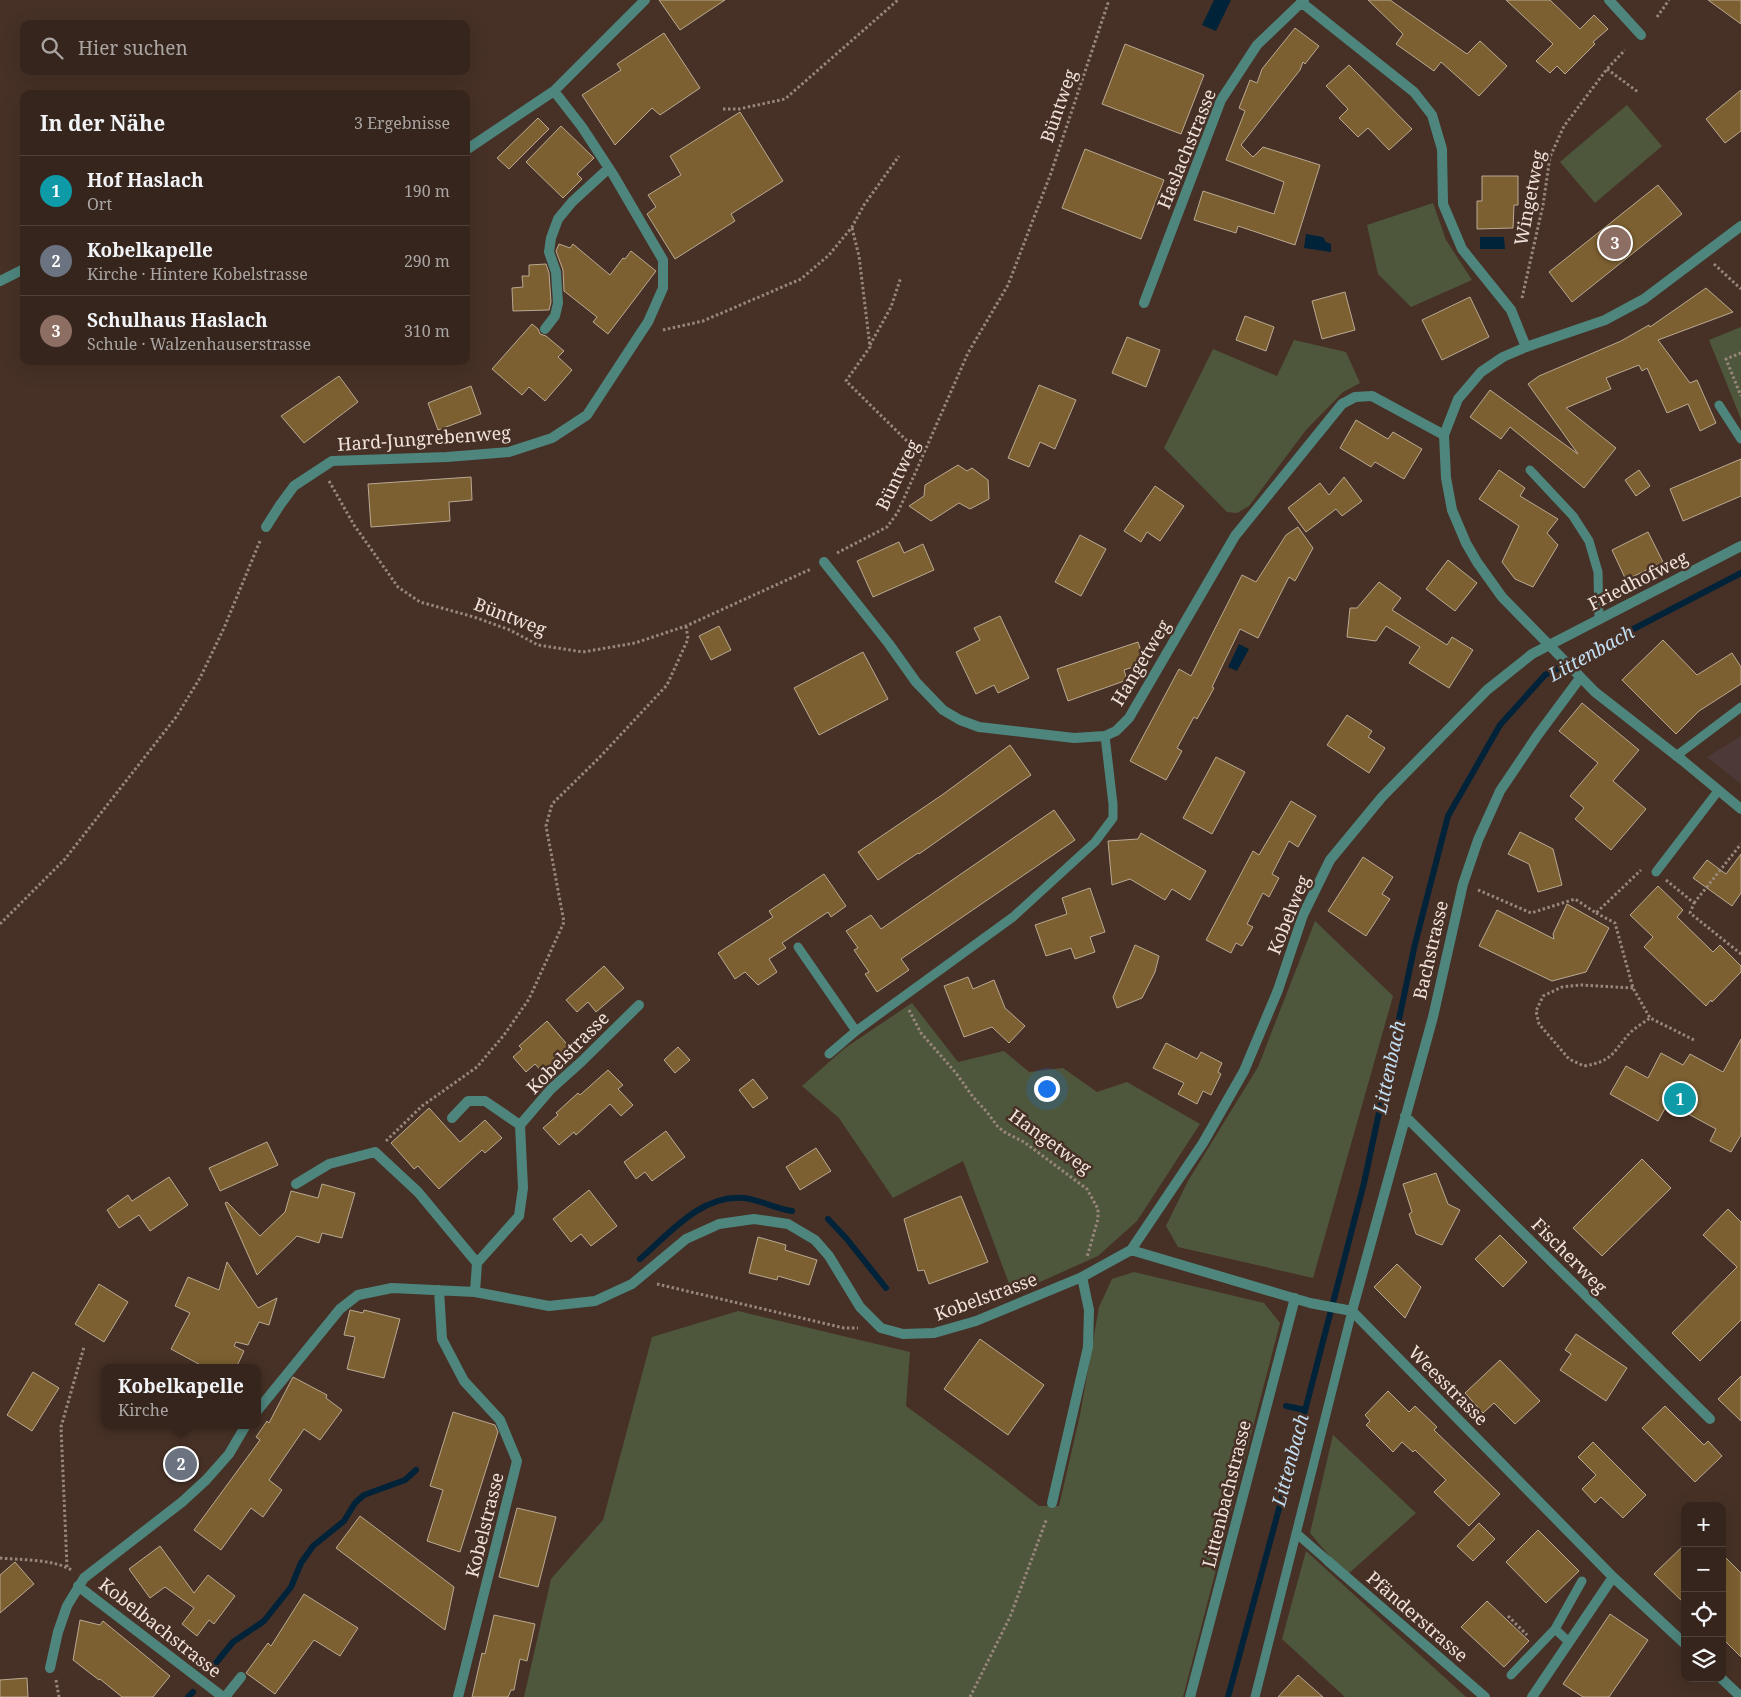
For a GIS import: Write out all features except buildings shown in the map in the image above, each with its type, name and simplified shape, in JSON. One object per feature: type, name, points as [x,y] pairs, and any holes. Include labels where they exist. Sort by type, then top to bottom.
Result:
[{"type":"street","points":[[470,147],[554,91],[645,0]]},
{"type":"street","points":[[1609,0],[1641,34]]},
{"type":"street","points":[[1302,1],[1414,92],[1432,116],[1442,149],[1443,204],[1462,250],[1511,310],[1526,347]]},
{"type":"street","name":"Haslachstrasse","points":[[1144,303],[1221,100],[1257,45],[1302,1]]},
{"type":"street","name":"Hard-Jungrebenweg","points":[[266,527],[294,486],[332,461],[447,457],[509,452],[552,438],[586,415],[648,322],[664,288],[664,260],[582,126],[554,91]]},
{"type":"street","points":[[545,330],[555,316],[558,303],[556,272],[549,252],[551,238],[558,219],[572,202],[609,168]]},
{"type":"street","points":[[1741,226],[1644,299],[1604,320],[1503,357],[1481,372],[1458,399],[1444,435],[1446,478],[1452,510],[1466,543],[1477,562],[1507,603],[1577,676],[1595,692],[1741,809]]},
{"type":"street","points":[[0,280],[20,271]]},
{"type":"street","name":"Hangetweg","points":[[1106,736],[1116,731],[1129,718],[1235,536],[1342,404],[1355,397],[1372,396],[1444,435]]},
{"type":"street","name":"Friedhofweg","points":[[1549,645],[1741,546]]},
{"type":"street","points":[[824,562],[889,644],[916,682],[943,710],[960,720],[980,727],[1074,738],[1106,736]]},
{"type":"street","name":"Kobelweg","points":[[1131,1250],[1203,1143],[1244,1071],[1278,990],[1303,915],[1330,860],[1382,797],[1487,690],[1532,654],[1549,645]]},
{"type":"street","name":"Bachstrasse","points":[[1348,1311],[1405,1116],[1432,1017],[1463,884],[1478,840],[1500,791],[1577,676]]},
{"type":"street","name":"Kobelstrasse","points":[[520,1125],[551,1089],[639,1005]]},
{"type":"street","points":[[452,1118],[468,1101],[485,1101],[520,1125],[523,1188],[519,1216],[477,1263],[475,1292]]},
{"type":"street","name":"Fischerweg","points":[[1405,1116],[1710,1418]]},
{"type":"street","points":[[296,1184],[329,1164],[374,1152],[418,1192],[477,1263]]},
{"type":"street","points":[[261,1405],[340,1309],[358,1294],[392,1288],[475,1292],[549,1306],[596,1301],[632,1284],[686,1240],[720,1224],[754,1219],[788,1224],[815,1240],[829,1256],[860,1306],[881,1328]]},
{"type":"street","points":[[1131,1250],[1310,1303],[1348,1311]]},
{"type":"street","name":"Kobelstrasse","points":[[881,1328],[903,1334],[934,1333],[976,1321],[1082,1277],[1131,1250]]},
{"type":"street","points":[[1052,1503],[1088,1348],[1089,1310],[1082,1277]]},
{"type":"street","name":"Kobelstrasse","points":[[439,1290],[442,1338],[464,1381],[500,1420],[517,1461],[458,1697]]},
{"type":"street","name":"Littenbachstrasse","points":[[1190,1697],[1294,1298]]},
{"type":"street","name":"Weesstrasse","points":[[1348,1311],[1613,1577],[1681,1640]]},
{"type":"street","points":[[50,1668],[64,1614],[81,1582],[182,1502],[206,1480],[229,1454],[244,1429]]},
{"type":"street","name":"Pfänderstrasse","points":[[1328,1561],[1485,1697]]},
{"type":"street","points":[[1532,1697],[1613,1577]]},
{"type":"street","name":"Kobelbachstrasse","points":[[81,1582],[224,1697],[241,1677]]},
{"type":"street","points":[[1725,1682],[1741,1697]]},
{"type":"lane","points":[[1719,405],[1741,439]]},
{"type":"lane","points":[[1530,470],[1573,516],[1589,541],[1598,572],[1599,620]]},
{"type":"lane","points":[[1679,758],[1741,707]]},
{"type":"lane","points":[[829,1054],[856,1031],[1013,916],[1095,842],[1113,818],[1106,736]]},
{"type":"lane","points":[[1656,872],[1718,791]]},
{"type":"lane","points":[[798,947],[856,1031]]},
{"type":"lane","points":[[1255,1697],[1348,1311]]},
{"type":"lane","points":[[1296,1532],[1328,1561]]},
{"type":"lane","points":[[1511,1675],[1555,1629],[1582,1581]]},
{"type":"lane","points":[[1555,1629],[1570,1642]]},
{"type":"path","points":[[723,109],[739,109],[785,99],[898,0]]},
{"type":"path","name":"Büntweg","points":[[322,467],[354,525],[398,586],[420,602],[474,617],[510,630],[538,645],[583,652],[635,643],[686,626],[824,562],[829,557],[887,527],[898,512],[968,353],[1008,284],[1051,173],[1109,0]]},
{"type":"path","points":[[1657,16],[1669,0]]},
{"type":"path","name":"Wingetweg","points":[[1515,318],[1522,301],[1530,270],[1550,157],[1564,126],[1608,68],[1625,50]]},
{"type":"path","points":[[1608,68],[1638,92]]},
{"type":"path","points":[[640,334],[703,321],[801,279],[829,255],[852,227],[864,205],[899,156]]},
{"type":"path","points":[[852,227],[859,256],[870,346]]},
{"type":"path","points":[[1711,261],[1741,289]]},
{"type":"path","points":[[901,277],[891,307],[863,358],[846,381],[912,446]]},
{"type":"path","points":[[1740,393],[1726,359],[1741,353]]},
{"type":"path","points":[[0,924],[65,859],[176,717],[204,670],[224,628],[266,527]]},
{"type":"path","points":[[374,1152],[422,1106],[477,1067],[504,1035],[529,999],[564,922],[546,826],[552,804],[599,758],[667,685],[688,639],[686,626]]},
{"type":"path","points":[[1741,844],[1694,903],[1690,913],[1741,954]]},
{"type":"path","points":[[1596,913],[1645,866],[1656,872],[1694,903]]},
{"type":"path","points":[[1463,884],[1531,913],[1575,899],[1615,923],[1633,988],[1650,1018],[1696,1041]]},
{"type":"path","points":[[1633,988],[1581,985],[1562,987],[1543,996],[1536,1011],[1539,1024],[1569,1059],[1584,1066],[1608,1058],[1619,1048],[1629,1034],[1650,1018]]},
{"type":"path","name":"Hangetweg","points":[[902,999],[922,1033],[998,1127],[1024,1142],[1076,1180],[1090,1194],[1098,1209],[1098,1219],[1082,1277]]},
{"type":"path","points":[[632,1284],[650,1282],[844,1328],[881,1328]]},
{"type":"path","points":[[67,1567],[62,1427],[84,1347]]},
{"type":"path","points":[[970,1697],[1010,1617],[1052,1503]]},
{"type":"path","points":[[0,1558],[42,1562],[67,1567],[81,1582]]},
{"type":"path","points":[[1508,1616],[1539,1646]]},
{"type":"shaded area","points":[[1741,736],[1741,784],[1707,757]]},
{"type":"green space","points":[[1627,105],[1662,146],[1595,203],[1560,162]]},
{"type":"green space","points":[[1433,203],[1446,240],[1472,280],[1411,307],[1378,274],[1367,225]]},
{"type":"green space","points":[[1741,327],[1741,419],[1709,340]]},
{"type":"green space","points":[[1294,340],[1346,352],[1360,383],[1343,392],[1306,430],[1249,506],[1237,513],[1227,512],[1164,448],[1213,349],[1277,376]]},
{"type":"green space","points":[[1315,921],[1393,996],[1313,1278],[1178,1247],[1166,1226],[1188,1181],[1258,1067]]},
{"type":"green space","points":[[912,1003],[958,1062],[1004,1051],[1029,1072],[1063,1068],[1097,1092],[1127,1082],[1200,1124],[1137,1221],[1098,1256],[1013,1294],[963,1161],[893,1198],[839,1118],[802,1086],[845,1048]]},
{"type":"green space","points":[[1134,1272],[1264,1303],[1280,1323],[1183,1697],[524,1697],[551,1579],[603,1520],[652,1337],[738,1311],[910,1352],[906,1406],[1039,1506],[1059,1506],[1080,1415],[1099,1307],[1112,1279]]},
{"type":"green space","points":[[1333,1435],[1416,1513],[1346,1576],[1310,1533]]},
{"type":"green space","points":[[1306,1551],[1466,1697],[1345,1697],[1282,1639]]},
{"type":"water","points":[[1214,0],[1231,0],[1216,31],[1202,25]]},
{"type":"water","points":[[1306,234],[1323,237],[1326,242],[1331,244],[1331,252],[1304,248]]},
{"type":"water","points":[[1480,237],[1504,237],[1505,249],[1480,249]]},
{"type":"water","points":[[1239,644],[1249,649],[1237,671],[1228,667]]},
{"type":"waterway","name":"Littenbach","points":[[1228,1697],[1364,1183],[1415,944],[1448,816],[1500,725],[1545,675],[1741,573]]},
{"type":"waterway","points":[[640,1259],[674,1228],[700,1209],[714,1202],[728,1198],[744,1198],[792,1211]]},
{"type":"waterway","points":[[828,1219],[846,1238],[886,1288]]},
{"type":"waterway","points":[[1286,1406],[1305,1410]]},
{"type":"waterway","points":[[211,1669],[233,1642],[264,1621],[291,1587],[301,1563],[313,1546],[344,1521],[355,1503],[364,1495],[405,1480],[416,1470]]},
{"type":"waterway","points":[[188,1697],[193,1692]]},
{"type":"place","name":"Schulhaus Haslach","points":[[1615,243]]},
{"type":"place","name":"Hof Haslach","points":[[1680,1099]]},
{"type":"place","name":"Kobelkapelle","points":[[181,1464]]}]
